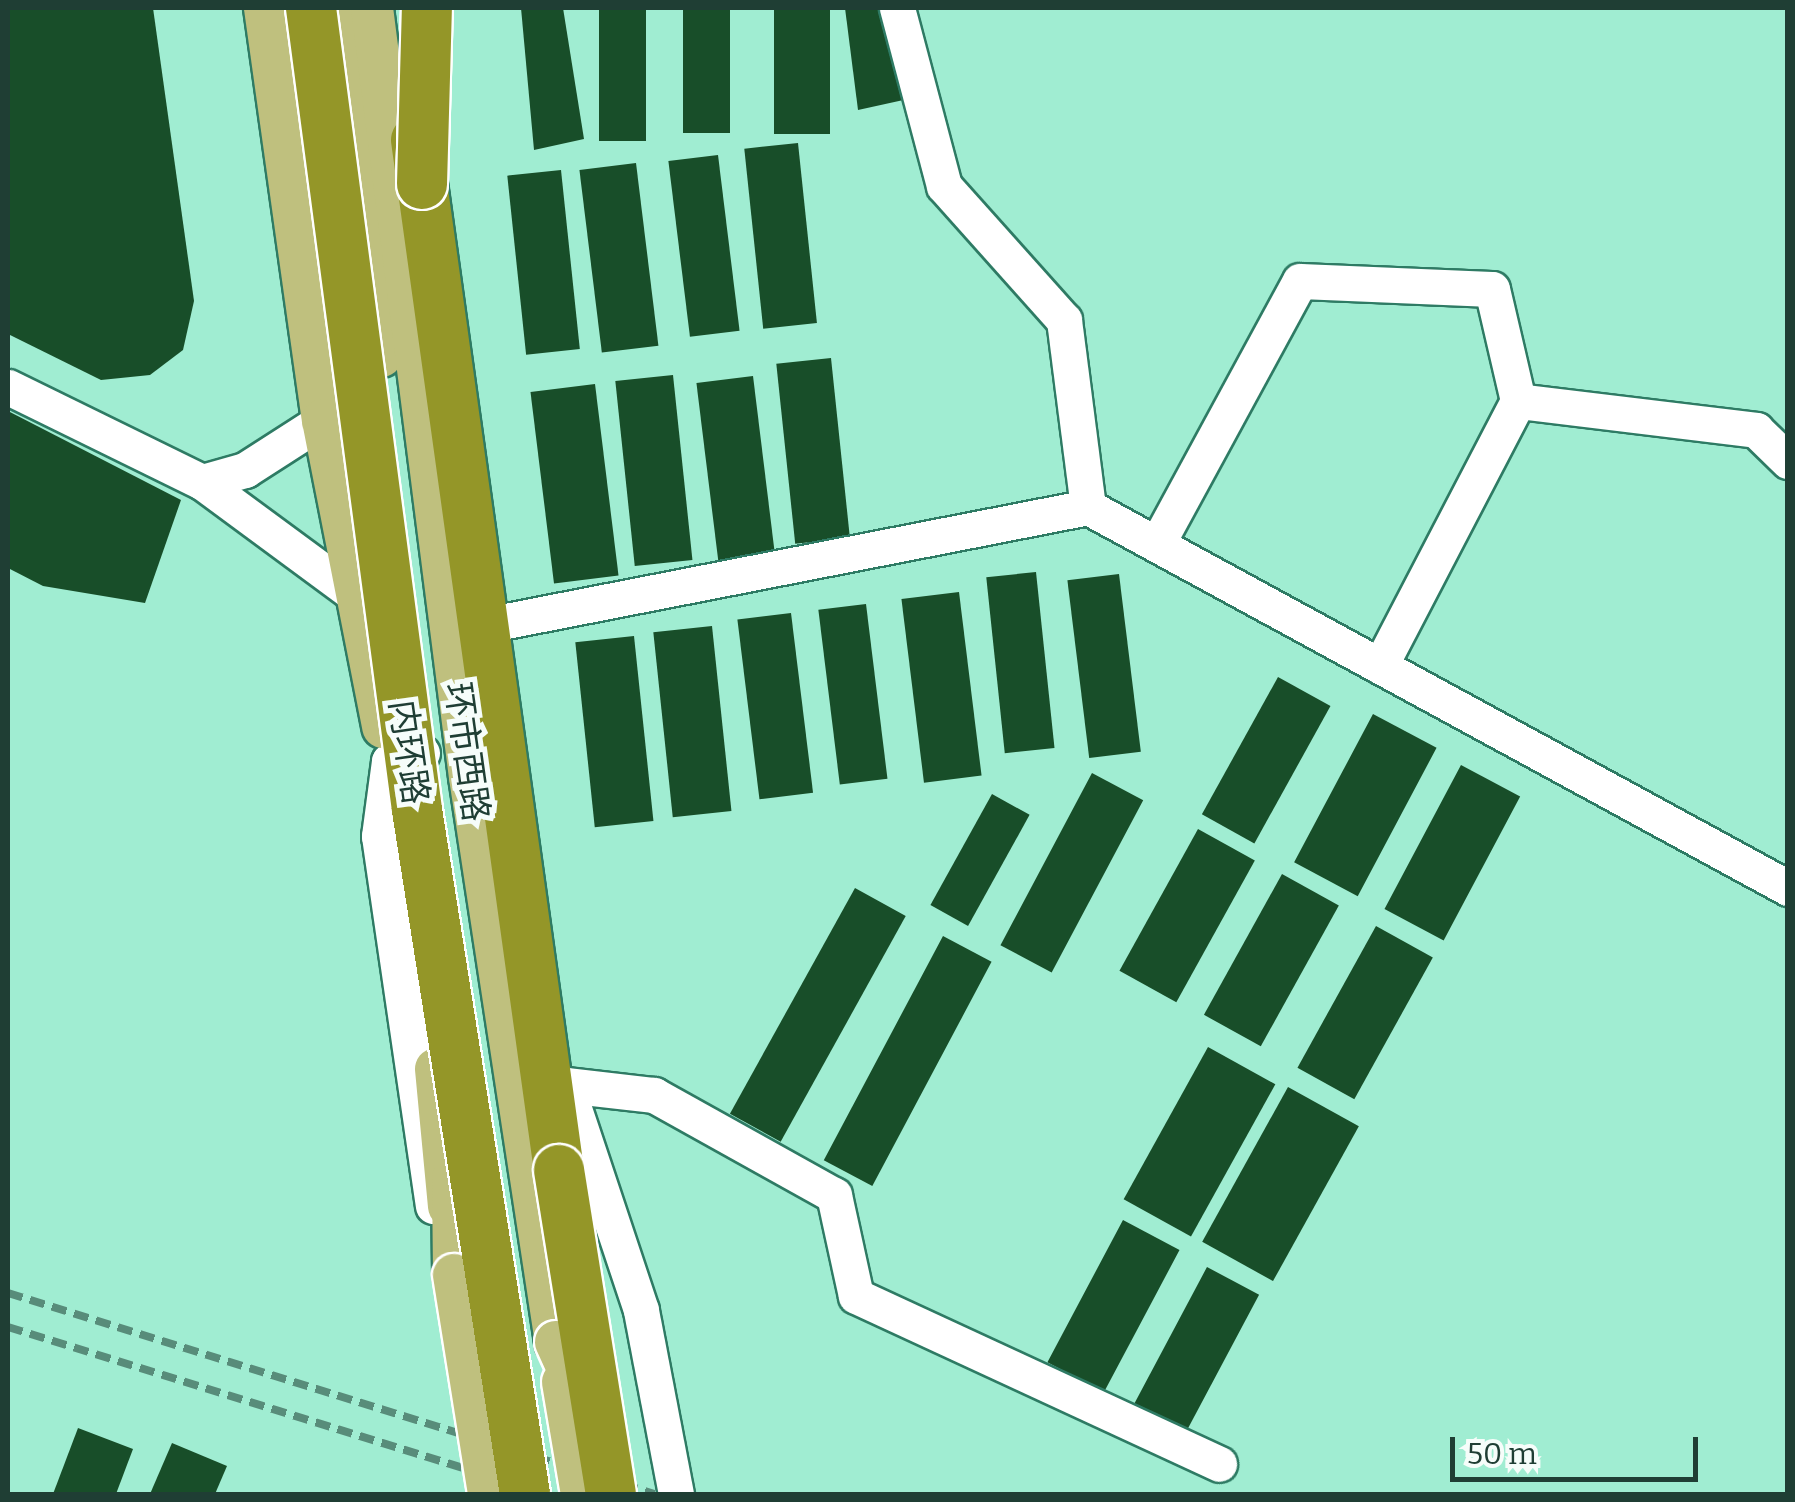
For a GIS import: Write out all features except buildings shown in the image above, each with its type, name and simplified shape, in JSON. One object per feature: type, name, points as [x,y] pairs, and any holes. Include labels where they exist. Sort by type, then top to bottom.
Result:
[{"type":"highway","points":[[404,8],[422,184],[507,834],[610,1494]]},
{"type":"highway","points":[[422,184],[425,8]]},
{"type":"highway","name":"内环路","points":[[279,10],[417,810],[525,1494]]},
{"type":"main road","name":"环市西路","points":[[336,8],[474,1054],[544,1494]]},
{"type":"main road","name":"环市西路","points":[[372,8],[470,776],[554,1331],[586,1494]]},
{"type":"main road","points":[[425,8],[500,622],[628,1494]]},
{"type":"main road","points":[[279,10],[352,130]]},
{"type":"main road","points":[[279,10],[321,405],[390,761],[454,1275],[489,1494]]},
{"type":"main road","points":[[448,1206],[474,1054]]},
{"type":"main road","points":[[554,1331],[596,1431],[628,1494]]},
{"type":"main road","points":[[586,1494],[607,1334]]},
{"type":"street","points":[[897,8],[944,186],[1064,320],[1088,507]]},
{"type":"street","points":[[1157,544],[1300,281],[1492,289],[1518,401],[1380,666]]},
{"type":"street","points":[[202,482],[246,470],[321,405],[384,384]]},
{"type":"street","points":[[8,387],[202,482],[358,597]]},
{"type":"street","points":[[1518,401],[1756,430],[1788,461]]},
{"type":"street","points":[[500,622],[1088,507],[1788,888]]},
{"type":"street","points":[[432,751],[390,761],[380,808],[384,894],[428,1190],[454,1275]]},
{"type":"street","points":[[676,1494],[655,1380],[622,1244],[566,1084],[654,1094],[834,1195],[856,1296],[1219,1464]]},
{"type":"railway","points":[[8,1293],[654,1494]]},
{"type":"railway","points":[[8,1327],[547,1494]]}]
